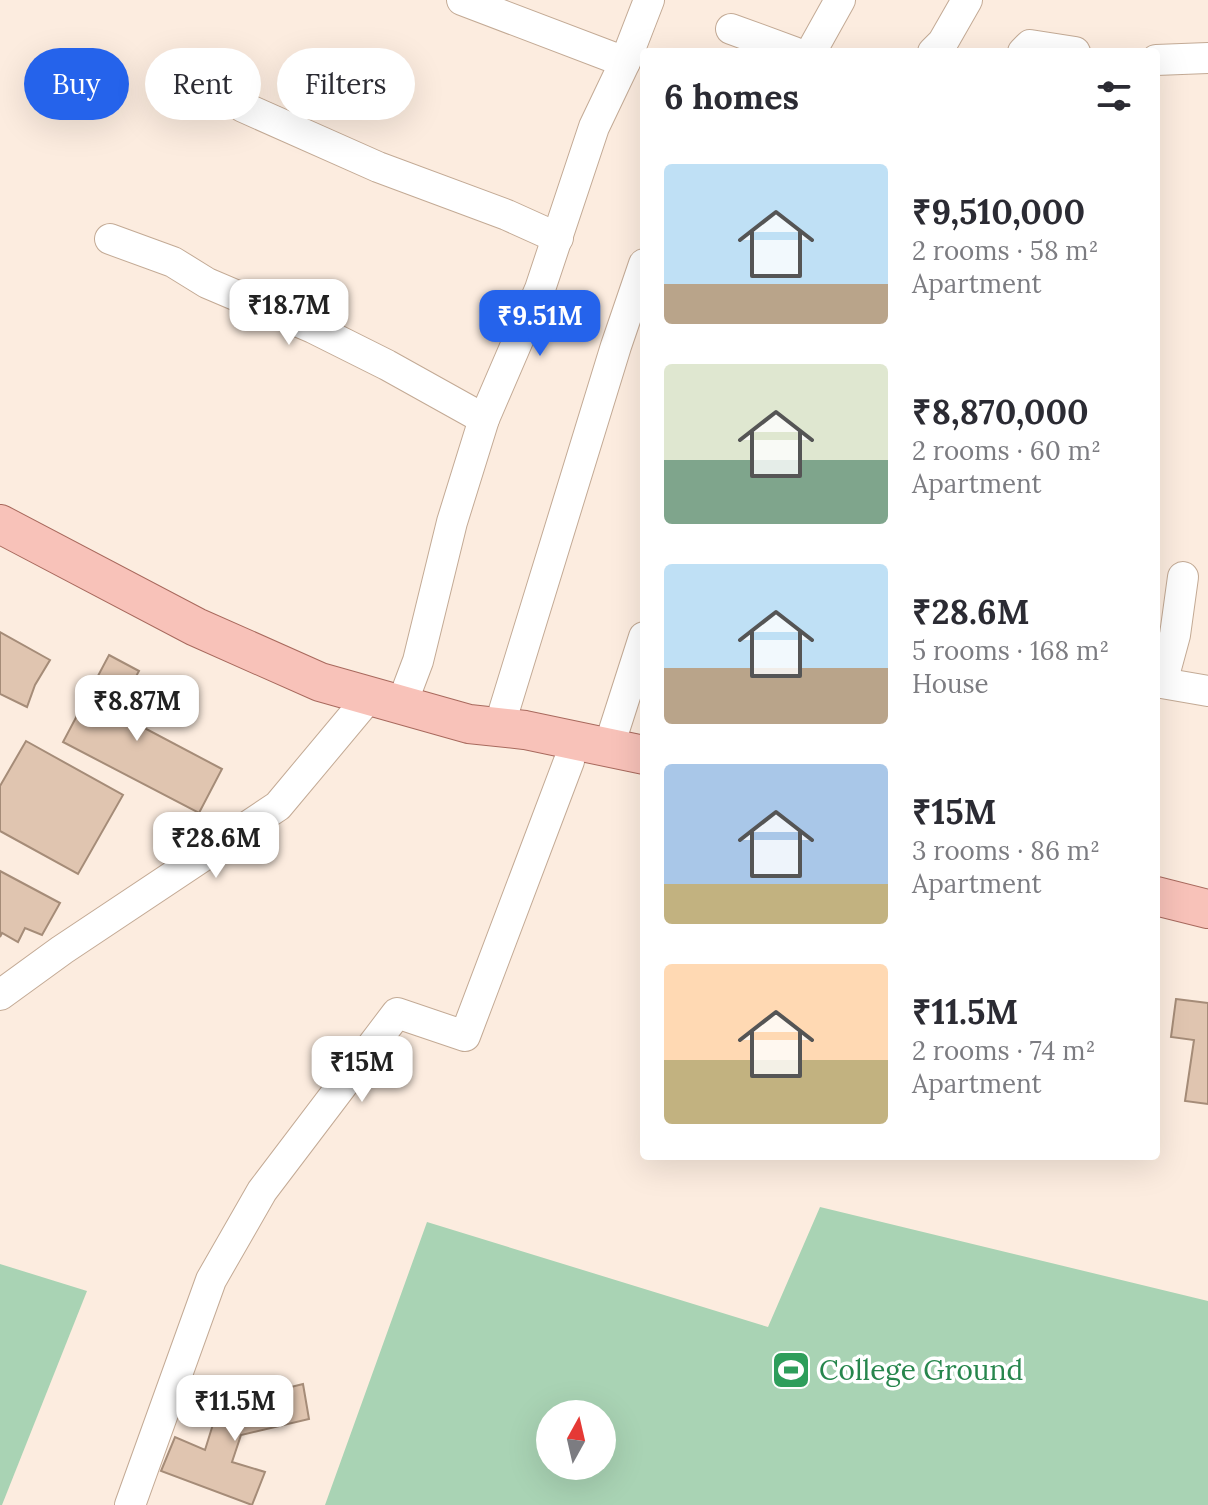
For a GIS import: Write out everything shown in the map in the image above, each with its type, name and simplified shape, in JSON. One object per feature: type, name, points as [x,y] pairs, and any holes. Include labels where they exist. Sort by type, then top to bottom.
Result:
[{"type":"main road","points":[[0,524],[196,627],[320,682],[385,702],[484,726],[626,750]]},
{"type":"main road","points":[[484,726],[520,748],[640,779]]},
{"type":"main road","points":[[1160,897],[1208,909]]},
{"type":"street","points":[[462,0],[625,62]]},
{"type":"street","points":[[0,995],[75,941],[278,806],[385,702],[418,661],[452,522],[484,419],[540,289],[594,127],[625,62],[649,0]]},
{"type":"street","points":[[813,48],[840,0]]},
{"type":"street","points":[[937,48],[943,42],[955,4]]},
{"type":"street","points":[[731,29],[783,48]]},
{"type":"street","points":[[1027,48],[1030,45],[1049,48]]},
{"type":"street","points":[[1160,60],[1208,58]]},
{"type":"street","points":[[261,115],[378,167],[507,215],[558,238]]},
{"type":"street","points":[[110,239],[173,262],[207,283],[313,328],[484,419]]},
{"type":"street","points":[[484,726],[640,276]]},
{"type":"street","points":[[1160,680],[1175,635],[1183,577]]},
{"type":"street","points":[[626,750],[640,662]]},
{"type":"street","points":[[1160,683],[1208,691]]},
{"type":"street","points":[[130,1505],[211,1280],[262,1191],[397,1013],[465,1036],[569,761]]},
{"type":"green space","name":"College Ground","points":[[820,1207],[1208,1301],[1208,1505],[325,1505],[427,1222],[768,1327]]},
{"type":"green space","points":[[0,1264],[87,1291],[2,1505],[0,1505]]},
{"type":"building","points":[[0,632],[50,660],[35,685],[27,707],[0,694]]},
{"type":"building","points":[[109,655],[139,671],[116,713],[222,769],[199,813],[63,742]]},
{"type":"building","points":[[26,741],[123,795],[78,874],[0,831],[0,786]]},
{"type":"building","points":[[0,871],[60,903],[42,935],[25,928],[18,942],[2,933],[0,937]]},
{"type":"building","points":[[1176,999],[1208,1003],[1208,1104],[1185,1101],[1194,1040],[1171,1037]]},
{"type":"building","points":[[303,1384],[309,1419],[241,1435],[232,1462],[265,1472],[252,1505],[161,1471],[175,1437],[205,1450],[219,1405]]},
{"type":"place","name":"College Ground","points":[[791,1370]]}]
